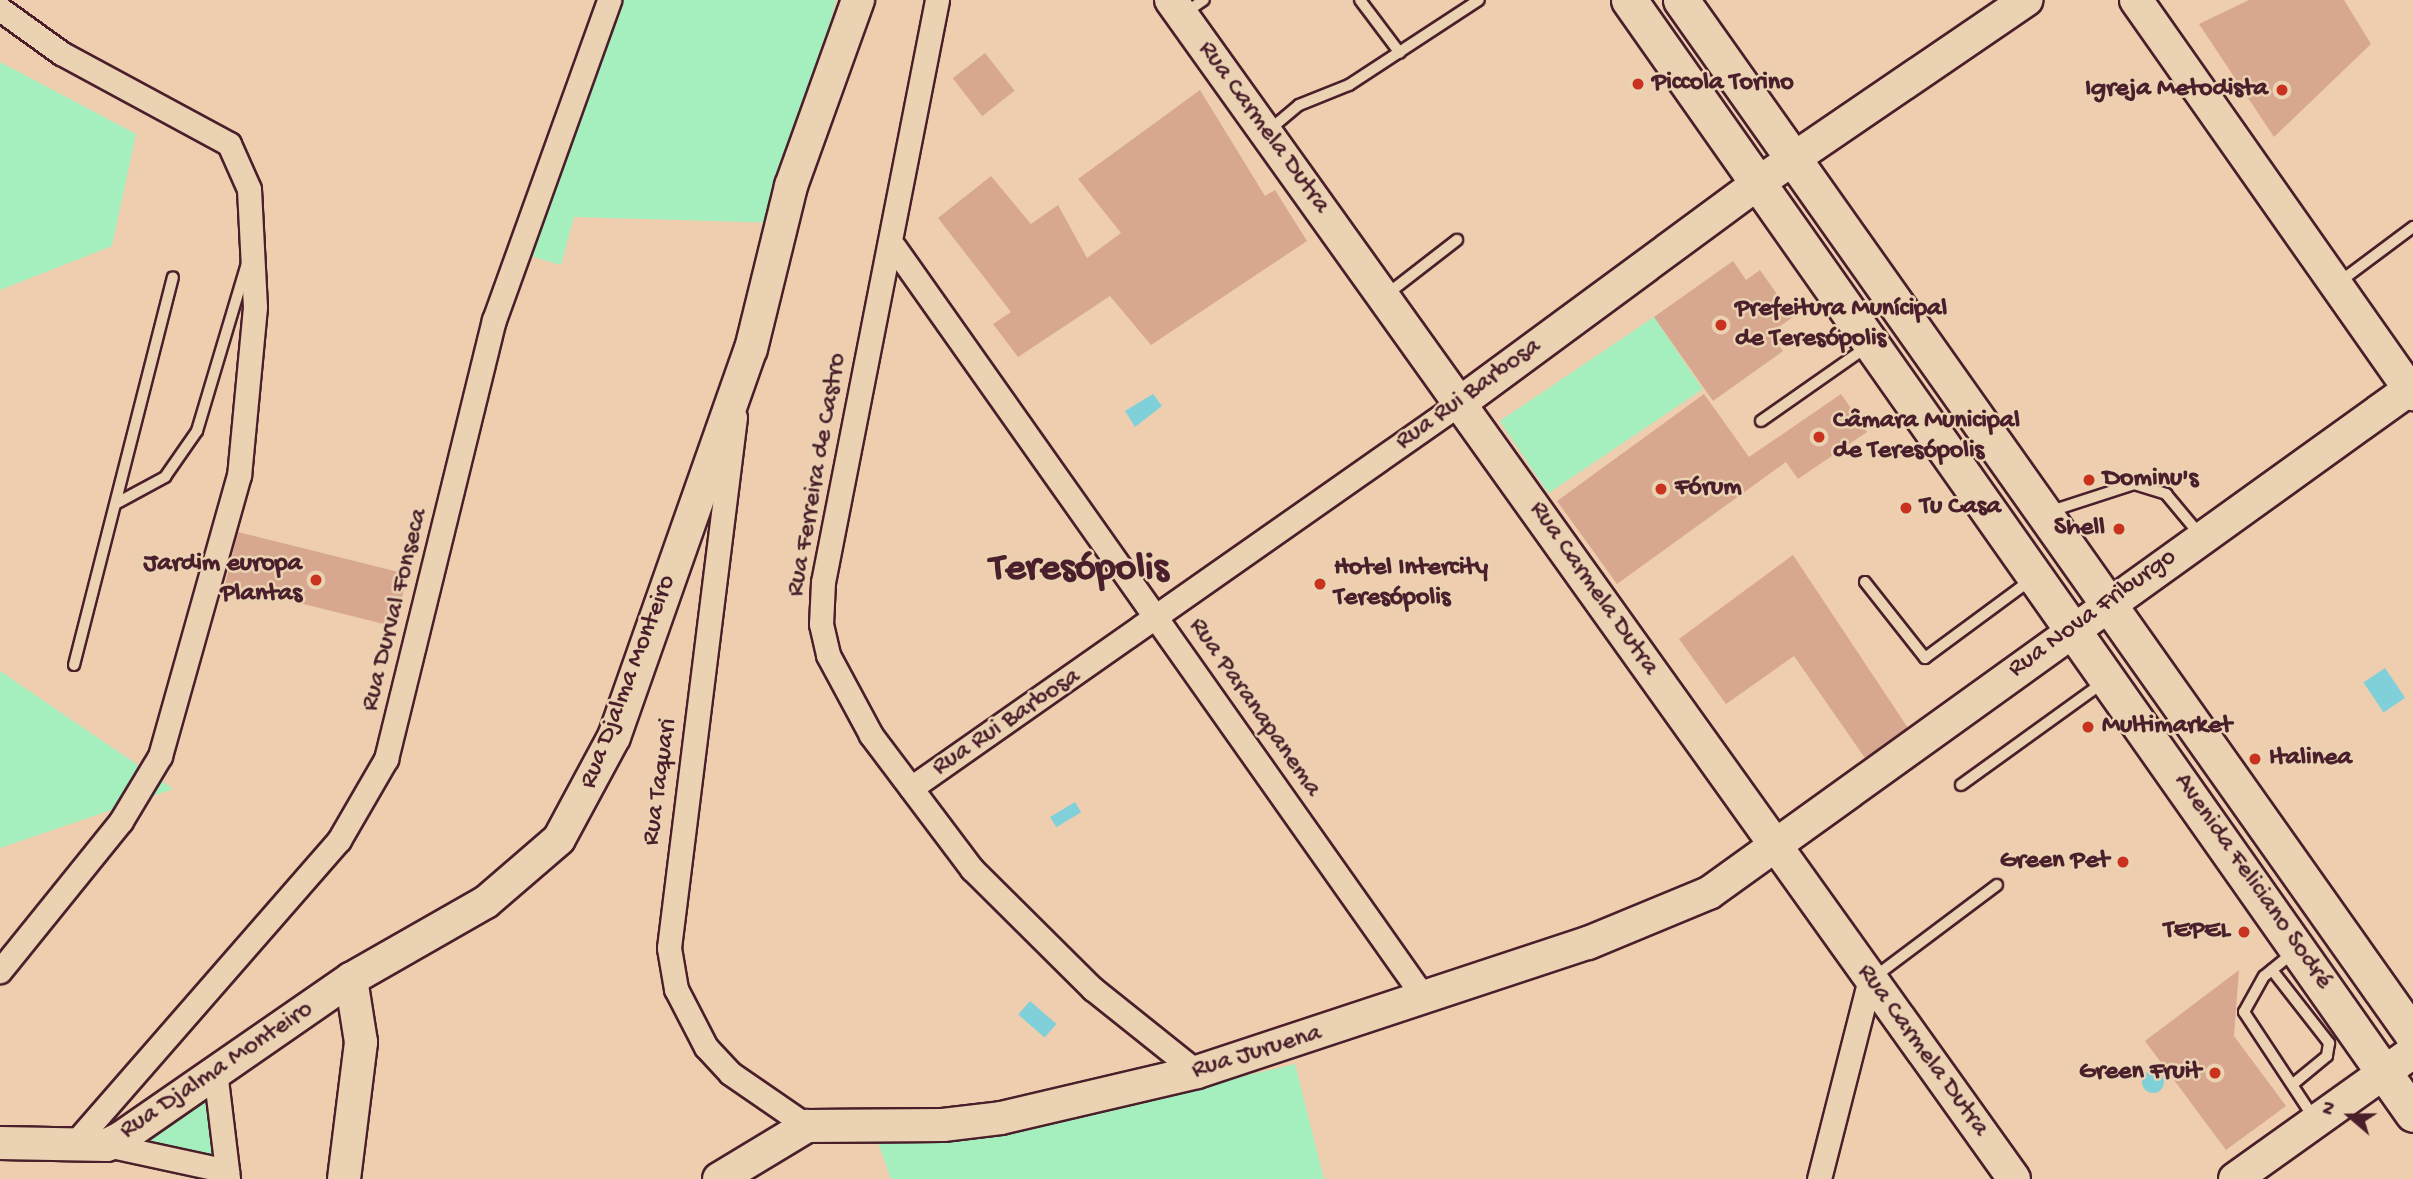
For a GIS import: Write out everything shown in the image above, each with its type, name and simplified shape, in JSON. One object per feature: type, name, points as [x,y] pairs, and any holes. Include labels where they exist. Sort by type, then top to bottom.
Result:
[{"type":"main road","name":"Avenida Feliciano Sodré","points":[[1629,0],[2073,626],[2413,1114]]},
{"type":"main road","name":"Avenida Feliciano Sodré","points":[[1681,0],[2110,599],[2413,1035]]},
{"type":"street","name":"Rua Durval Fonseca","points":[[73,1145],[339,840],[386,759],[494,320],[609,0]]},
{"type":"street","name":"Rua Djalma Monteiro","points":[[107,1145],[351,979],[486,902],[559,839],[614,737],[736,390],[791,186],[858,0]]},
{"type":"street","name":"Rua Ferreira de Castro","points":[[937,0],[894,247],[823,582],[821,624],[843,687],[911,788],[1014,914],[1093,989],[1197,1072]]},
{"type":"street","name":"Rua Rui Barbosa","points":[[911,788],[1157,620],[1758,183],[2026,0]]},
{"type":"street","points":[[2136,0],[2412,390]]},
{"type":"street","name":"Rua Carmela Dutra","points":[[1186,5],[1266,133],[2014,1179]]},
{"type":"street","points":[[0,9],[61,53],[229,144],[249,189],[254,247],[252,365],[239,475],[174,718],[121,821],[0,971]]},
{"type":"street","name":"Rua Paranapanema","points":[[894,247],[1423,996]]},
{"type":"street","name":"Rua Taquari","points":[[736,390],[727,510],[669,948],[676,989],[706,1047],[730,1073],[807,1126]]},
{"type":"street","name":"Rua Nova Friburgo","points":[[1778,849],[2110,599],[2412,390]]},
{"type":"street","name":"Rua Juruena","points":[[807,1126],[943,1125],[1000,1118],[1197,1072],[1661,914],[1778,849]]},
{"type":"street","points":[[344,1179],[361,1042],[351,979]]},
{"type":"street","points":[[1819,1179],[1870,979]]},
{"type":"street","points":[[2252,1174],[2316,1121],[2413,1052]]},
{"type":"street","points":[[0,1143],[107,1145],[228,1175],[215,1071]]},
{"type":"street","points":[[719,1179],[807,1126]]},
{"type":"lane","points":[[1360,0],[1400,53]]},
{"type":"lane","points":[[1266,133],[1299,105],[1325,99],[1479,0]]},
{"type":"lane","points":[[2336,285],[2413,226]]},
{"type":"lane","points":[[1384,297],[1457,240]]},
{"type":"lane","points":[[117,503],[165,477],[197,431],[254,247]]},
{"type":"lane","points":[[74,665],[173,277]]},
{"type":"lane","points":[[1761,421],[1872,343]]},
{"type":"lane","points":[[2048,512],[2134,484],[2166,494],[2201,536]]},
{"type":"lane","points":[[1865,582],[1925,658],[2037,575]]},
{"type":"lane","points":[[1961,785],[2109,678]]},
{"type":"lane","points":[[1870,979],[1997,885]]},
{"type":"lane","points":[[2299,948],[2272,970],[2247,1004],[2245,1022],[2316,1121]]},
{"type":"lane","points":[[2272,970],[2329,1043],[2328,1056],[2292,1085]]},
{"type":"green space","points":[[613,0],[836,0],[779,223],[574,217],[561,265],[520,253]]},
{"type":"green space","points":[[0,62],[136,134],[112,246],[0,290]]},
{"type":"green space","points":[[1654,317],[1703,389],[1548,493],[1500,421]]},
{"type":"green space","points":[[0,671],[173,789],[0,848]]},
{"type":"green space","points":[[1295,1064],[1324,1179],[891,1179],[878,1142],[976,1139]]},
{"type":"green space","points":[[201,1097],[211,1101],[218,1160],[142,1143],[143,1128]]},
{"type":"water","points":[[1153,394],[1162,406],[1135,427],[1125,411]]},
{"type":"water","points":[[2385,668],[2405,698],[2384,712],[2363,683]]},
{"type":"water","points":[[1075,802],[1081,812],[1056,827],[1050,817]]},
{"type":"water","points":[[1030,1001],[1056,1024],[1045,1038],[1018,1015]]},
{"type":"water","points":[[2153,1071],[2161,1074],[2164,1082],[2161,1090],[2153,1093],[2145,1090],[2142,1082],[2145,1074]]},
{"type":"building","name":"Igreja Metodista","points":[[2249,0],[2344,0],[2371,44],[2274,137],[2199,24]]},
{"type":"building","points":[[985,53],[1015,91],[982,116],[953,78]]},
{"type":"building","points":[[1200,90],[1265,196],[1275,190],[1307,241],[1151,345],[1110,296],[1018,357],[993,324],[1011,312],[938,218],[991,176],[1031,224],[1058,205],[1087,258],[1121,233],[1078,179]]},
{"type":"building","name":"Prefeitura Munícipal de Teresópolis","points":[[1733,261],[1746,280],[1760,270],[1793,317],[1770,333],[1783,351],[1713,401],[1654,317]]},
{"type":"building","name":"Fórum","points":[[1704,394],[1749,457],[1841,394],[1867,432],[1798,479],[1786,462],[1617,584],[1557,501]]},
{"type":"building","name":"Jardim europa Plantas","points":[[238,532],[408,574],[395,627],[225,584]]},
{"type":"building","points":[[1793,555],[1908,728],[1865,758],[1794,656],[1726,704],[1679,639]]},
{"type":"building","name":"Green Fruit","points":[[2239,970],[2234,1036],[2286,1106],[2226,1150],[2145,1041]]},
{"type":"place","name":"Piccola Torino","points":[[1638,84]]},
{"type":"place","name":"Igreja Metodista","points":[[2282,90]]},
{"type":"place","name":"Prefeitura Munícipal de Teresópolis","points":[[1721,325]]},
{"type":"place","name":"Câmara Municipal de Teresópolis","points":[[1819,437]]},
{"type":"place","name":"Dominu's","points":[[2089,480]]},
{"type":"place","name":"Fórum","points":[[1661,489]]},
{"type":"place","name":"Tu Casa","points":[[1906,508]]},
{"type":"place","name":"Shell","points":[[2119,529]]},
{"type":"place","name":"Jardim europa Plantas","points":[[316,580]]},
{"type":"place","name":"Hotel Intercity Teresópolis","points":[[1320,584]]},
{"type":"place","name":"Multimarket","points":[[2088,727]]},
{"type":"place","name":"Italinea","points":[[2255,759]]},
{"type":"place","name":"Green Pet","points":[[2123,862]]},
{"type":"place","name":"TEPEL","points":[[2244,932]]},
{"type":"place","name":"Green Fruit","points":[[2215,1073]]},
{"type":"district","name":"Teresópolis","points":[[1079,570]]}]
